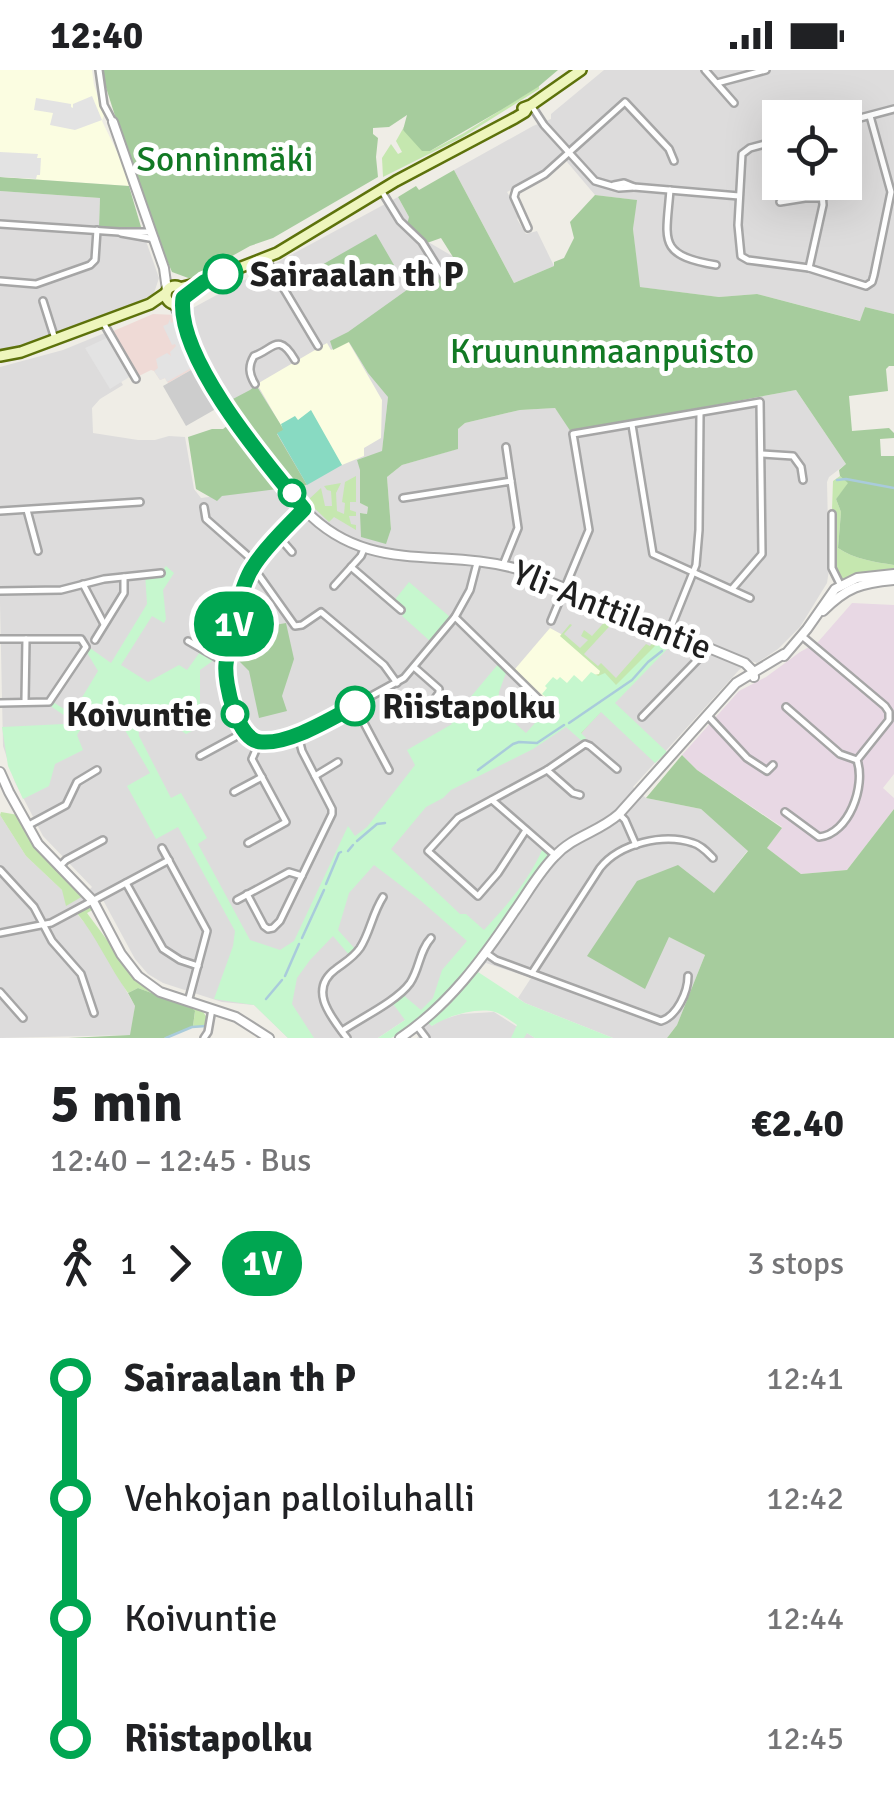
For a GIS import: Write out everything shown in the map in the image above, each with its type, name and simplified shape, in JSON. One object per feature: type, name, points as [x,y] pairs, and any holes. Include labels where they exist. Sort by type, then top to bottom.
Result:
[{"type":"main road","points":[[0,356],[21,352],[175,295],[274,248],[282,248],[482,137],[581,70]]},
{"type":"street","points":[[100,70],[105,108],[112,119]]},
{"type":"street","points":[[705,70],[734,103]]},
{"type":"street","points":[[717,83],[766,70]]},
{"type":"street","points":[[528,228],[514,192],[545,174],[625,102],[669,149],[674,160]]},
{"type":"street","points":[[529,106],[595,181],[624,188],[739,196]]},
{"type":"street","points":[[862,118],[894,110]]},
{"type":"street","points":[[762,145],[742,154],[739,252],[748,260],[809,268],[869,285],[891,196],[870,116]]},
{"type":"street","name":"Yli-Anttilantie","points":[[112,119],[197,358],[228,411],[304,509],[332,534],[364,549],[391,554],[503,565],[748,665],[752,674]]},
{"type":"street","points":[[381,190],[400,222],[422,242],[445,279]]},
{"type":"street","points":[[670,190],[666,231],[672,249],[688,260],[716,266]]},
{"type":"street","points":[[780,202],[793,200]]},
{"type":"street","points":[[809,268],[823,200]]},
{"type":"street","points":[[0,224],[154,236]]},
{"type":"street","points":[[0,281],[36,284],[90,265],[97,230]]},
{"type":"street","points":[[266,255],[318,346]]},
{"type":"street","points":[[42,302],[56,339]]},
{"type":"street","points":[[103,321],[136,379]]},
{"type":"street","points":[[255,384],[250,362],[271,345],[285,348],[295,360]]},
{"type":"street","points":[[551,621],[588,530],[573,434],[760,402],[762,554],[732,589]]},
{"type":"street","points":[[669,632],[694,572],[700,530],[700,414]]},
{"type":"street","points":[[632,425],[650,549],[656,556],[750,598]]},
{"type":"street","points":[[503,565],[518,528],[506,446]]},
{"type":"street","points":[[762,454],[793,456],[801,467],[803,480]]},
{"type":"street","points":[[403,498],[511,481]]},
{"type":"street","points":[[0,511],[140,502]]},
{"type":"street","points":[[204,507],[206,519],[254,565],[296,626],[321,612],[398,682]]},
{"type":"street","points":[[304,509],[254,565],[236,614],[226,662],[234,714],[243,729],[261,742],[298,735],[398,682],[455,617],[470,590],[477,561]]},
{"type":"street","points":[[26,510],[38,551]]},
{"type":"street","points":[[832,514],[832,568],[843,588]]},
{"type":"street","points":[[278,538],[292,552]]},
{"type":"street","points":[[334,586],[364,549]]},
{"type":"street","points":[[351,568],[402,610]]},
{"type":"street","points":[[0,591],[61,590],[104,579],[161,573]]},
{"type":"street","points":[[95,640],[124,593],[124,577]]},
{"type":"street","points":[[400,1038],[451,995],[556,855],[619,814],[736,682],[784,654],[843,588],[894,577]]},
{"type":"street","points":[[83,584],[104,624]]},
{"type":"street","points":[[455,617],[548,708]]},
{"type":"street","points":[[802,636],[889,712],[886,725],[858,760]]},
{"type":"street","points":[[0,640],[81,639],[86,647],[53,699],[44,703],[0,703]]},
{"type":"street","points":[[26,640],[26,703]]},
{"type":"street","points":[[188,641],[226,662]]},
{"type":"street","points":[[642,717],[708,649]]},
{"type":"street","points":[[414,667],[439,689],[433,701]]},
{"type":"street","points":[[355,706],[389,770]]},
{"type":"street","points":[[786,707],[840,754],[858,760]]},
{"type":"street","points":[[708,716],[747,758],[767,770],[772,764]]},
{"type":"street","points":[[200,756],[243,729]]},
{"type":"street","points":[[248,894],[264,926],[273,928],[280,921],[333,811],[302,751],[298,735]]},
{"type":"street","points":[[248,843],[286,822],[252,756],[261,742]]},
{"type":"street","points":[[526,830],[478,896],[428,851],[458,818],[548,770],[587,744],[617,769]]},
{"type":"street","points":[[785,812],[816,836],[829,835],[855,804],[858,760]]},
{"type":"street","points":[[315,776],[338,762]]},
{"type":"street","points":[[27,826],[66,805],[77,782],[97,770]]},
{"type":"street","points":[[548,770],[580,795]]},
{"type":"street","points":[[0,772],[44,852],[92,901],[138,976],[160,992],[236,1018],[270,1038]]},
{"type":"street","points":[[234,792],[262,777]]},
{"type":"street","points":[[492,800],[556,855]]},
{"type":"street","points":[[619,814],[636,845]]},
{"type":"street","points":[[532,973],[604,862],[656,838],[692,842],[713,858]]},
{"type":"street","points":[[59,867],[104,840]]},
{"type":"street","points":[[162,848],[207,931],[188,1002]]},
{"type":"street","points":[[0,933],[44,926],[168,860]]},
{"type":"street","points":[[0,870],[34,907],[57,947],[81,974],[94,1013]]},
{"type":"street","points":[[237,900],[289,872],[302,876]]},
{"type":"street","points":[[126,883],[162,949],[198,966]]},
{"type":"street","points":[[347,1038],[324,1004],[325,981],[359,950],[383,897]]},
{"type":"street","points":[[342,1031],[409,984],[422,949],[432,938]]},
{"type":"street","points":[[486,953],[662,1021],[669,1018],[685,994],[688,976]]},
{"type":"street","points":[[0,992],[24,1018]]},
{"type":"street","points":[[204,1038],[212,1009]]},
{"type":"street","points":[[418,1026],[426,1038]]},
{"type":"shaded area","points":[[0,70],[92,70],[104,115],[102,121],[129,186],[0,177]]},
{"type":"shaded area","points":[[604,70],[894,70],[894,314],[865,307],[861,321],[757,294],[719,297],[639,287],[633,229],[636,200],[595,195],[562,156],[544,172],[507,192],[526,234],[537,231],[554,266],[514,283],[454,170],[551,119],[551,114]]},
{"type":"shaded area","points":[[92,96],[102,120],[75,130],[50,125],[53,113],[34,110],[36,98],[71,104],[73,108],[73,104]]},
{"type":"shaded area","points":[[0,152],[38,154],[40,175],[36,179],[0,177]]},
{"type":"shaded area","points":[[0,191],[100,198],[99,226],[141,227],[159,278],[153,296],[0,350]]},
{"type":"shaded area","points":[[398,197],[409,217],[407,225],[454,257],[410,286],[388,397],[382,452],[360,470],[360,503],[368,507],[367,514],[361,513],[391,529],[387,477],[402,465],[457,449],[458,429],[465,423],[520,410],[555,408],[572,431],[796,390],[846,464],[827,482],[827,583],[800,627],[778,649],[739,670],[633,787],[646,798],[701,809],[748,850],[714,894],[669,937],[705,955],[677,1025],[667,1038],[613,1038],[525,1003],[518,998],[531,978],[486,963],[429,1022],[432,1026],[461,1014],[494,1012],[535,1038],[417,1038],[419,1035],[405,1020],[378,1038],[288,1038],[254,1005],[222,1002],[163,983],[148,974],[135,959],[103,900],[76,913],[91,930],[135,1006],[131,1035],[0,1038],[0,815],[26,856],[62,890],[88,891],[92,887],[43,836],[15,782],[3,746],[0,367],[63,350],[107,332],[126,367],[116,373],[123,385],[92,408],[93,433],[138,440],[185,437],[194,489],[201,498],[294,486],[229,397],[205,355],[189,310]]},
{"type":"shaded area","points":[[153,314],[177,315],[198,366],[168,383],[151,370],[137,377],[111,332]]},
{"type":"shaded area","points":[[170,319],[171,323],[175,321],[187,352],[184,355],[189,356],[193,367],[167,382],[154,371],[158,368],[156,359],[167,353],[171,356],[176,346],[163,326]]},
{"type":"shaded area","points":[[109,337],[131,376],[110,389],[85,348]]},
{"type":"shaded area","points":[[348,341],[382,400],[381,438],[364,448],[364,456],[342,465],[283,429],[257,384],[327,343],[331,350]]},
{"type":"shaded area","points":[[198,366],[221,406],[186,426],[163,386]]},
{"type":"shaded area","points":[[852,603],[894,605],[894,774],[883,788],[894,798],[894,809],[847,870],[801,874],[767,848],[782,827],[697,770],[682,755],[739,691],[818,642]]},
{"type":"shaded area","points":[[550,628],[605,673],[564,719],[515,669]]},
{"type":"green space","name":"Sonninmäki","points":[[103,70],[558,70],[538,87],[430,151],[422,151],[403,130],[407,115],[389,127],[373,128],[378,138],[378,177],[273,238],[250,246],[191,279],[172,272],[143,204]]},
{"type":"green space","points":[[539,86],[461,138],[383,177],[382,158],[391,144],[398,154],[402,152],[396,141],[405,125],[403,130],[430,151]]},
{"type":"green space","name":"Kruununmaanpuisto","points":[[454,170],[514,283],[564,258],[574,238],[570,222],[595,195],[637,200],[633,229],[640,287],[719,297],[757,294],[860,321],[865,307],[894,314],[894,366],[886,369],[888,391],[849,396],[852,431],[889,428],[894,433],[894,438],[880,439],[881,456],[894,456],[894,565],[838,548],[841,512],[836,499],[848,483],[839,470],[846,464],[796,390],[571,432],[555,408],[520,410],[465,423],[458,429],[458,449],[402,465],[387,477],[391,529],[386,544],[361,537],[360,513],[367,514],[368,507],[360,503],[357,460],[382,451],[388,397],[349,342],[333,350],[330,341],[453,257],[441,238],[427,243],[407,224],[409,217],[398,197]]},
{"type":"green space","points":[[0,177],[129,186],[141,227],[99,227],[100,198],[0,191]]},
{"type":"green space","points":[[376,234],[394,265],[359,285],[350,286],[344,272],[328,280],[320,266]]},
{"type":"green space","points":[[256,385],[284,430],[277,434],[307,485],[295,486],[231,400]]},
{"type":"green space","points":[[311,410],[342,465],[307,485],[277,433],[283,430],[281,424],[295,416],[298,420]]},
{"type":"green space","points":[[232,422],[285,488],[222,496],[217,501],[196,489],[188,437],[223,429]]},
{"type":"green space","points":[[356,476],[356,502],[350,502],[350,510],[356,516],[349,516],[356,530],[334,517],[329,522],[307,501],[321,488],[325,506],[332,506],[331,491],[324,486],[341,483],[336,493],[337,511],[344,514],[345,482]]},
{"type":"green space","points":[[840,476],[849,483],[836,499],[841,512],[838,548],[894,565],[894,571],[846,580],[839,577],[833,546],[837,515],[832,510],[833,481]]},
{"type":"green space","points":[[166,566],[174,573],[163,590],[166,619],[164,623],[152,616],[121,665],[148,682],[179,665],[187,670],[200,652],[214,660],[200,670],[200,727],[186,734],[149,708],[138,722],[139,736],[171,798],[181,793],[207,838],[198,844],[250,940],[280,950],[294,941],[348,826],[355,836],[367,827],[415,765],[407,750],[452,724],[435,708],[438,705],[454,717],[499,663],[507,670],[498,708],[526,733],[557,705],[542,694],[553,677],[567,683],[574,675],[582,682],[591,672],[598,676],[605,673],[616,685],[666,635],[676,640],[615,703],[667,752],[655,763],[601,712],[581,733],[586,738],[583,742],[566,727],[426,807],[391,849],[460,914],[466,914],[484,930],[517,891],[543,848],[549,857],[479,958],[443,999],[407,1030],[391,1038],[378,1038],[405,1020],[391,1001],[402,994],[421,1010],[433,998],[442,970],[467,941],[374,865],[349,893],[338,930],[356,950],[350,956],[333,936],[297,978],[292,1004],[314,1038],[288,1038],[254,1005],[214,999],[235,931],[178,827],[156,839],[127,786],[150,773],[108,701],[94,709],[77,735],[83,750],[55,764],[49,786],[23,799],[8,766],[2,727],[64,724],[68,718],[49,705],[53,702],[72,714],[98,671],[86,651],[90,648],[111,663],[147,604],[145,573],[162,571]]},
{"type":"green space","points":[[409,582],[450,617],[431,642],[402,616],[405,607],[393,602]]},
{"type":"green space","points":[[604,609],[618,617],[584,654],[616,678],[646,644],[650,646],[658,636],[655,631],[676,640],[584,730],[581,734],[588,742],[553,710],[600,671],[560,636],[572,625],[564,634],[580,648],[588,640],[581,636],[584,630],[592,636],[609,617]]},
{"type":"green space","points":[[286,623],[294,659],[282,696],[287,711],[259,718],[249,671],[231,653],[233,647],[262,642],[259,628]]},
{"type":"green space","points":[[682,755],[697,770],[782,828],[767,848],[801,874],[847,870],[894,809],[894,1038],[667,1038],[677,1025],[705,955],[669,937],[645,989],[587,956],[637,881],[678,865],[714,893],[748,851],[701,809],[646,798]]},
{"type":"green space","points":[[1,812],[18,815],[43,856],[83,896],[66,906],[62,890],[26,856]]},
{"type":"green space","points":[[86,906],[94,909],[87,913],[136,979],[160,995],[201,1009],[208,1026],[193,1026],[192,1008],[138,988],[128,993],[76,912]]},
{"type":"green space","points":[[478,972],[525,1003],[613,1038],[535,1038],[527,1033],[524,1038],[511,1038],[517,1025],[488,1011],[462,1013],[432,1026],[428,1023]]},
{"type":"green space","points":[[138,988],[192,1008],[193,1026],[164,1038],[68,1038],[130,1035],[135,1006],[128,993]]},
{"type":"waterway","points":[[837,480],[894,488]]},
{"type":"waterway","points":[[569,723],[632,680],[662,651]]},
{"type":"waterway","points":[[478,770],[513,744],[537,743],[564,725]]},
{"type":"waterway","points":[[357,841],[377,824],[385,823]]},
{"type":"waterway","points":[[348,851],[353,845]]},
{"type":"waterway","points":[[326,884],[341,852]]},
{"type":"waterway","points":[[302,938],[324,890]]},
{"type":"waterway","points":[[285,976],[299,944]]},
{"type":"waterway","points":[[266,999],[282,980]]},
{"type":"waterway","points":[[166,1038],[192,1027],[206,1026]]},
{"type":"bus line","name":"1V","points":[[223,274],[204,282],[182,299],[188,335],[228,411],[304,509],[253,567],[242,594],[226,667],[234,714],[240,727],[254,740],[263,742],[304,733],[355,706]]},
{"type":"place","name":"Sairaalan th P","points":[[223,274]]},
{"type":"place","name":"Riistapolku","points":[[355,706]]},
{"type":"place","name":"Koivuntie","points":[[235,714]]}]
